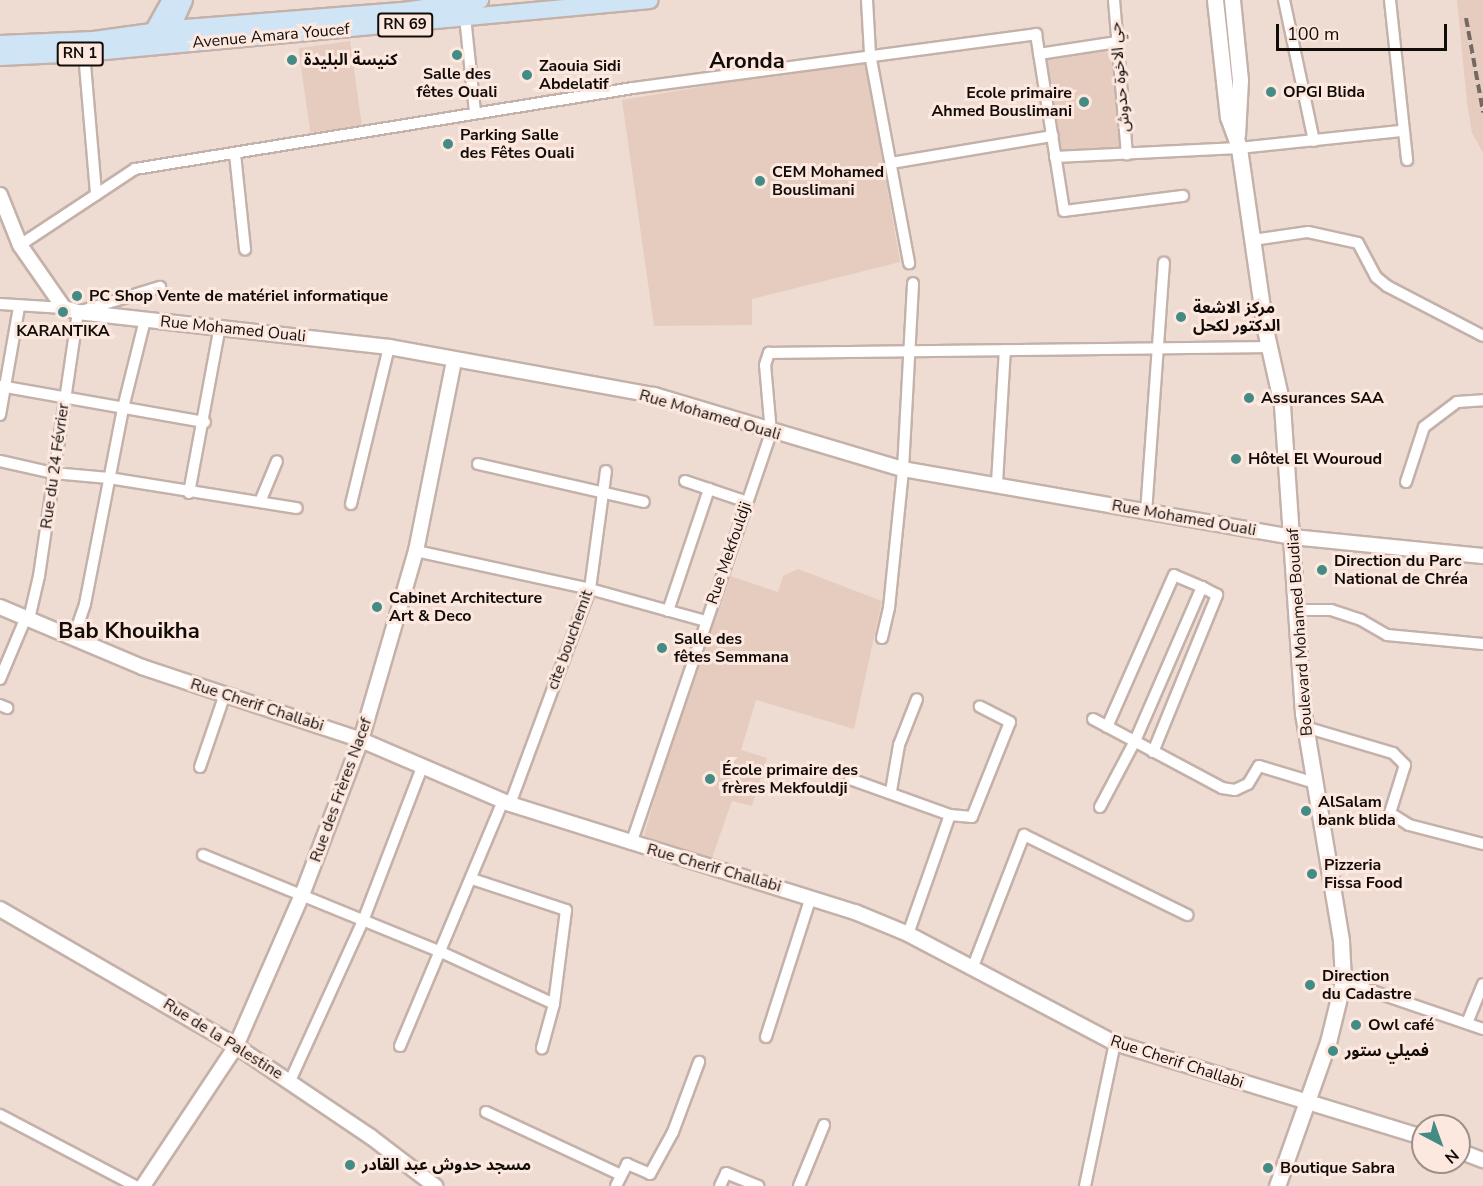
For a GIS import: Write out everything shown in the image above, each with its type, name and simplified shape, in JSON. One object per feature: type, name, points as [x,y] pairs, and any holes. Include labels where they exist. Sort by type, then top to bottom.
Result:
[{"type":"main road","points":[[179,0],[189,17],[202,26]]},
{"type":"main road","points":[[155,40],[173,29],[179,0]]},
{"type":"main road","points":[[155,40],[179,0]]},
{"type":"main road","name":"Avenue Amara Youcef","points":[[173,29],[384,13],[480,0]]},
{"type":"main road","name":"Avenue Amara Youcef","points":[[0,44],[155,40],[465,17],[602,2],[650,0]]},
{"type":"main road","points":[[1215,0],[1228,117],[1238,145]]},
{"type":"main road","points":[[1232,0],[1240,80],[1238,145]]},
{"type":"main road","name":"Avenue Amara Youcef","points":[[0,57],[84,53],[155,40]]},
{"type":"main road","name":"Boulevard Mohamed Boudiaf","points":[[1238,145],[1269,347],[1282,405],[1305,727],[1341,941],[1343,981],[1328,1042],[1276,1186]]},
{"type":"street","points":[[867,0],[870,54],[909,263]]},
{"type":"street","name":"حي الاخوة حدوش","points":[[1113,0],[1127,154]]},
{"type":"street","points":[[1284,0],[1314,141]]},
{"type":"street","points":[[1390,0],[1402,131],[1407,160]]},
{"type":"street","points":[[465,17],[475,112]]},
{"type":"street","points":[[20,245],[135,170],[475,112],[870,54],[1036,34],[1064,211],[1183,195]]},
{"type":"street","points":[[1039,54],[1117,42]]},
{"type":"street","points":[[84,53],[96,194]]},
{"type":"street","points":[[1055,157],[1314,141],[1402,131]]},
{"type":"street","points":[[891,163],[1053,136]]},
{"type":"street","points":[[235,154],[245,249]]},
{"type":"street","points":[[0,195],[20,245],[64,308]]},
{"type":"street","points":[[1253,240],[1308,232],[1358,243],[1376,277],[1387,286],[1483,336]]},
{"type":"street","points":[[1146,513],[1160,351],[1164,263]]},
{"type":"street","points":[[882,638],[889,608],[903,469],[913,283]]},
{"type":"street","points":[[78,312],[160,287]]},
{"type":"street","points":[[0,304],[64,308]]},
{"type":"street","points":[[0,415],[3,387],[20,307]]},
{"type":"street","name":"Rue Mohamed Ouali","points":[[64,308],[78,312],[220,326],[389,347],[454,361],[654,395],[771,433],[903,469],[997,483],[1146,513],[1292,537],[1483,556]]},
{"type":"street","name":"Rue du 24 Février","points":[[0,679],[27,618],[39,576],[78,312]]},
{"type":"street","points":[[73,639],[85,604],[123,408],[145,320]]},
{"type":"street","points":[[189,493],[205,422],[220,326]]},
{"type":"street","points":[[351,504],[389,347]]},
{"type":"street","points":[[771,433],[765,365],[769,353],[910,350],[1160,351],[1269,347]]},
{"type":"street","points":[[997,483],[1005,350]]},
{"type":"street","name":"Rue des Frères Nacef","points":[[143,1186],[236,1046],[302,895],[361,740],[416,550],[454,361]]},
{"type":"street","points":[[3,387],[205,422]]},
{"type":"street","points":[[1406,482],[1424,427],[1457,402],[1483,400]]},
{"type":"street","name":"Rue Mekfouldji","points":[[631,844],[705,621],[771,433]]},
{"type":"street","points":[[0,461],[53,473],[109,478],[189,493],[297,508]]},
{"type":"street","points":[[260,502],[277,461]]},
{"type":"street","points":[[478,464],[644,502]]},
{"type":"street","name":"cite bouchemit","points":[[400,1046],[507,802],[590,589],[601,494],[606,471]]},
{"type":"street","points":[[685,481],[747,502]]},
{"type":"street","points":[[668,611],[709,489]]},
{"type":"street","points":[[416,550],[590,589],[705,621]]},
{"type":"street","points":[[1107,727],[1174,575],[1217,595],[1153,752]]},
{"type":"street","points":[[1100,807],[1135,741],[1202,587]]},
{"type":"street","name":"Rue Cherif Challabi","points":[[0,607],[73,639],[361,740],[507,802],[631,844],[811,897],[908,934],[1114,1043],[1411,1134]]},
{"type":"street","points":[[1295,610],[1331,610],[1361,620],[1387,634],[1483,644]]},
{"type":"street","points":[[200,767],[225,694]]},
{"type":"street","points":[[891,791],[900,745],[916,699]]},
{"type":"street","points":[[850,779],[891,791],[950,815],[972,817],[1010,722],[980,707]]},
{"type":"street","points":[[1093,719],[1222,788],[1235,790],[1248,784],[1259,766],[1315,783]]},
{"type":"street","points":[[1305,727],[1393,753],[1405,765],[1390,813],[1409,825],[1483,844]]},
{"type":"street","points":[[290,1081],[363,921],[422,767]]},
{"type":"street","points":[[908,934],[950,815]]},
{"type":"street","points":[[972,969],[1024,835],[1188,915]]},
{"type":"street","points":[[203,855],[441,952],[554,1004]]},
{"type":"street","points":[[472,879],[566,910],[554,1004],[542,1048]]},
{"type":"street","points":[[766,1037],[811,897]]},
{"type":"street","name":"Rue de la Palestine","points":[[1,912],[236,1046],[290,1081],[435,1186]]},
{"type":"street","points":[[1343,981],[1483,1029]]},
{"type":"street","points":[[1467,1023],[1483,984]]},
{"type":"street","points":[[1085,1186],[1114,1043]]},
{"type":"street","points":[[616,1186],[627,1164],[650,1174],[673,1132],[699,1062]]},
{"type":"street","points":[[486,1112],[621,1175]]},
{"type":"street","points":[[0,1115],[135,1186]]},
{"type":"street","points":[[799,1186],[824,1125]]},
{"type":"street","points":[[720,1186],[726,1173],[758,1186]]},
{"type":"shaded area","points":[[1457,0],[1483,0],[1483,153],[1472,133]]},
{"type":"shaded area","points":[[350,41],[362,125],[310,132],[299,48]]},
{"type":"shaded area","name":"Ecole primaire Ahmed Bouslimani","points":[[1114,47],[1120,147],[1057,154],[1043,58]]},
{"type":"shaded area","name":"CEM Mohamed Bouslimani","points":[[865,59],[900,262],[752,299],[752,325],[654,326],[622,100]]},
{"type":"shaded area","points":[[798,569],[882,601],[854,729],[756,700],[741,750],[767,758],[752,806],[732,801],[712,858],[644,836],[687,687],[727,575],[778,592],[783,576]]},
{"type":"railway","points":[[1466,18],[1483,112]]},
{"type":"place","name":"Salle des fêtes Ouali","points":[[457,55]]},
{"type":"place","name":"كنيسة البليدة","points":[[292,60]]},
{"type":"place","name":"Zaouia Sidi Abdelatif","points":[[527,75]]},
{"type":"place","name":"OPGI Blida","points":[[1271,92]]},
{"type":"place","name":"Ecole primaire Ahmed Bouslimani","points":[[1084,102]]},
{"type":"place","name":"Parking Salle des Fêtes Ouali","points":[[448,144]]},
{"type":"place","name":"CEM Mohamed Bouslimani","points":[[760,181]]},
{"type":"place","name":"PC Shop Vente de matériel informatique","points":[[77,296]]},
{"type":"place","name":"KARANTIKA","points":[[63,312]]},
{"type":"place","name":"مركز الاشعة الدكتور لكحل","points":[[1181,317]]},
{"type":"place","name":"Assurances SAA","points":[[1249,398]]},
{"type":"place","name":"Hôtel El Wouroud","points":[[1236,459]]},
{"type":"place","name":"Direction du Parc National de Chréa","points":[[1322,570]]},
{"type":"place","name":"Cabinet Architecture Art & Deco","points":[[377,607]]},
{"type":"place","name":"Salle des fêtes Semmana","points":[[662,648]]},
{"type":"place","name":"École primaire des frères Mekfouldji","points":[[710,779]]},
{"type":"place","name":"AlSalam bank blida","points":[[1306,811]]},
{"type":"place","name":"Pizzeria Fissa Food","points":[[1312,874]]},
{"type":"place","name":"Direction du Cadastre","points":[[1310,985]]},
{"type":"place","name":"Owl café","points":[[1356,1025]]},
{"type":"place","name":"فميلي ستور","points":[[1333,1051]]},
{"type":"place","name":"مسجد حدوش عبد القادر","points":[[350,1165]]},
{"type":"place","name":"Boutique Sabra","points":[[1268,1168]]},
{"type":"district","name":"Aronda","points":[[747,62]]},
{"type":"district","name":"Bab Khouikha","points":[[129,632]]}]
